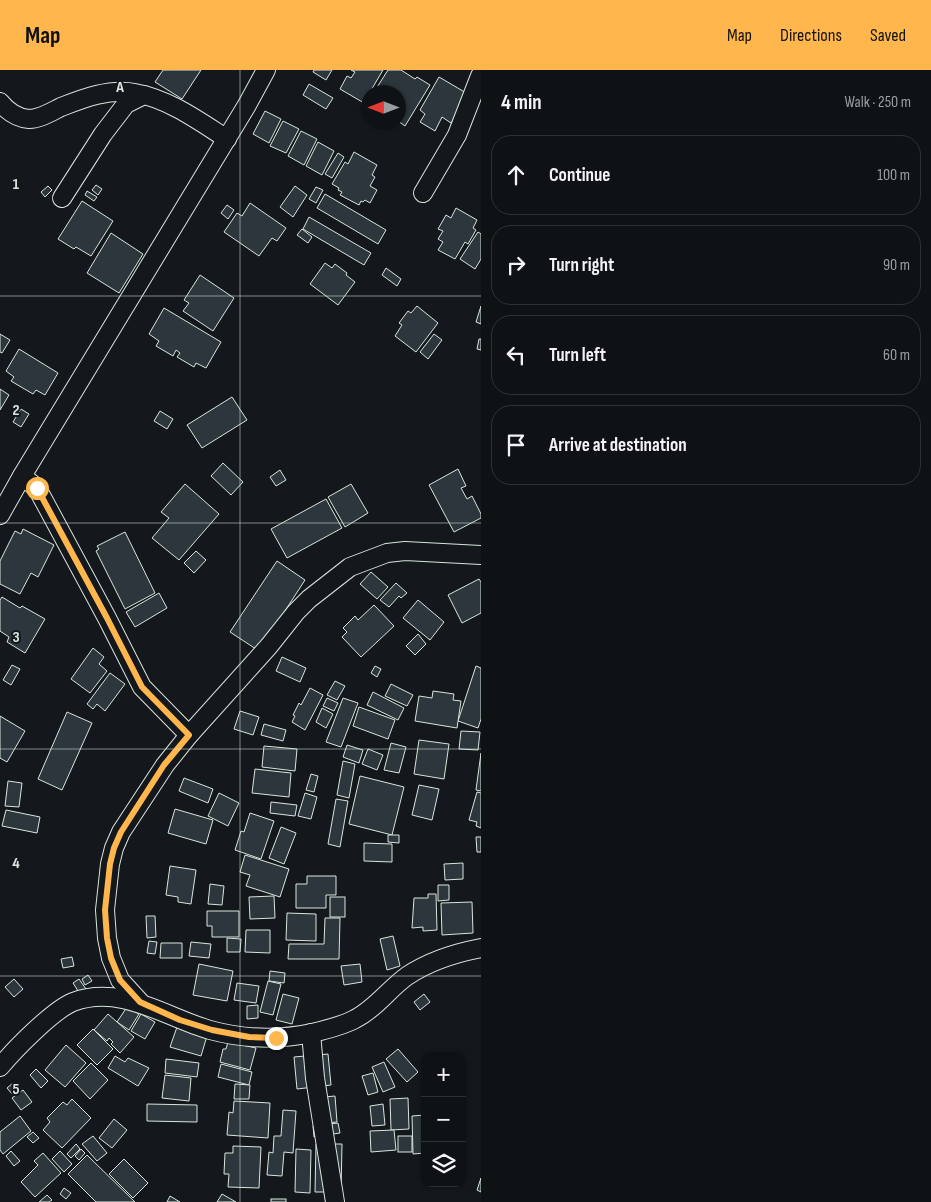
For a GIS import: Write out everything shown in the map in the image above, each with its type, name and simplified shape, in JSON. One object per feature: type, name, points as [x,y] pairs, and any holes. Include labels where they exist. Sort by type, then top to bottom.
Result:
[{"type":"street","points":[[0,515],[227,139],[266,70]]},
{"type":"street","points":[[423,193],[457,135],[477,74]]},
{"type":"street","points":[[0,102],[16,116],[30,119],[90,97],[116,92],[134,93],[159,100],[199,121],[227,139]]},
{"type":"street","points":[[62,198],[103,134],[126,104],[144,95]]},
{"type":"street","points":[[22,476],[37,488],[142,687],[189,735]]},
{"type":"street","points":[[140,1002],[120,980],[111,958],[105,910],[110,864],[114,848],[121,832],[164,765],[269,646],[296,612],[309,599],[350,567],[387,553],[405,551],[481,555]]},
{"type":"street","points":[[0,1068],[47,1020],[72,1003],[91,997],[118,997],[140,1002],[180,1020],[212,1030],[249,1037],[276,1038],[311,1033],[344,1024],[372,1007],[408,976],[433,962],[461,952],[481,948]]},
{"type":"street","points":[[311,1033],[315,1078],[335,1202]]},
{"type":"building","points":[[163,70],[201,70],[182,99],[155,82]]},
{"type":"building","points":[[314,70],[332,70],[326,80],[313,72]]},
{"type":"building","points":[[351,70],[383,70],[374,85],[361,85],[361,101],[340,89],[347,76],[351,78],[355,72]]},
{"type":"building","points":[[388,70],[401,70],[415,79],[417,77],[430,85],[406,124],[406,85],[378,85]]},
{"type":"building","points":[[439,77],[468,94],[451,123],[442,117],[435,131],[420,122],[425,114],[420,110]]},
{"type":"building","points":[[309,84],[333,98],[326,109],[303,95]]},
{"type":"building","points":[[265,111],[281,119],[269,143],[253,134]]},
{"type":"building","points":[[283,121],[299,129],[286,153],[270,146]]},
{"type":"building","points":[[301,131],[317,139],[304,165],[288,156]]},
{"type":"building","points":[[318,142],[334,151],[322,175],[306,166]]},
{"type":"building","points":[[354,152],[377,165],[372,175],[375,177],[370,186],[377,190],[370,203],[365,200],[361,201],[359,205],[340,195],[342,192],[332,184],[345,162],[348,164]]},
{"type":"building","points":[[338,153],[344,157],[332,178],[325,174]]},
{"type":"building","points":[[96,185],[102,189],[98,195],[92,190]]},
{"type":"building","points":[[48,186],[52,190],[45,197],[41,192]]},
{"type":"building","points":[[295,186],[307,195],[293,217],[280,207]]},
{"type":"building","points":[[316,187],[323,190],[316,203],[309,199]]},
{"type":"building","points":[[87,191],[97,197],[94,201],[85,195]]},
{"type":"building","points":[[325,194],[386,230],[378,244],[317,208]]},
{"type":"building","points":[[82,201],[113,221],[91,256],[76,247],[74,249],[58,239]]},
{"type":"building","points":[[250,203],[286,228],[277,241],[272,238],[259,256],[224,232],[237,213],[242,216]]},
{"type":"building","points":[[227,205],[234,210],[228,219],[221,213]]},
{"type":"building","points":[[456,208],[477,220],[473,228],[476,230],[468,244],[465,242],[455,259],[438,250],[443,242],[438,239],[443,231],[438,229],[446,215],[451,218]]},
{"type":"building","points":[[309,217],[371,253],[364,265],[303,229]]},
{"type":"building","points":[[302,229],[312,237],[308,243],[297,235]]},
{"type":"building","points":[[478,232],[481,234],[481,259],[475,269],[460,259]]},
{"type":"building","points":[[111,233],[143,254],[119,293],[87,273]]},
{"type":"building","points":[[325,263],[332,268],[335,264],[355,282],[338,305],[310,284]]},
{"type":"building","points":[[386,268],[401,279],[397,286],[382,275]]},
{"type":"building","points":[[200,275],[234,298],[213,331],[183,311],[189,303],[184,300]]},
{"type":"building","points":[[417,306],[438,323],[416,352],[395,336],[402,325],[399,323],[408,311],[411,313]]},
{"type":"building","points":[[481,306],[481,324],[476,322]]},
{"type":"building","points":[[164,308],[221,342],[206,368],[196,363],[194,367],[177,357],[180,353],[176,350],[173,356],[156,346],[159,341],[149,334]]},
{"type":"building","points":[[0,334],[10,340],[2,353],[0,352]]},
{"type":"building","points":[[434,334],[442,340],[428,359],[420,352]]},
{"type":"building","points":[[479,339],[481,339],[481,350],[477,349]]},
{"type":"building","points":[[19,349],[58,373],[45,395],[36,390],[33,394],[11,381],[14,377],[6,371]]},
{"type":"building","points":[[0,389],[9,395],[0,410]]},
{"type":"building","points":[[232,397],[247,420],[202,448],[187,425]]},
{"type":"building","points":[[21,409],[29,414],[21,427],[13,422]]},
{"type":"building","points":[[160,411],[173,419],[167,429],[154,421]]},
{"type":"building","points":[[223,463],[243,482],[231,495],[211,476]]},
{"type":"building","points":[[458,469],[466,486],[461,488],[467,499],[472,496],[481,514],[481,518],[454,532],[429,485]]},
{"type":"building","points":[[280,470],[286,480],[276,486],[270,477]]},
{"type":"building","points":[[185,484],[219,514],[179,560],[152,538],[169,518],[161,512]]},
{"type":"building","points":[[351,484],[368,513],[345,527],[328,497]]},
{"type":"building","points":[[326,499],[342,528],[287,558],[271,529]]},
{"type":"building","points":[[23,529],[54,545],[38,577],[31,573],[20,594],[0,584],[0,561],[15,531],[21,534]]},
{"type":"building","points":[[125,532],[155,593],[125,609],[96,551],[99,549],[97,546]]},
{"type":"building","points":[[196,551],[206,560],[194,573],[184,563]]},
{"type":"building","points":[[277,561],[305,580],[259,651],[230,632]]},
{"type":"building","points":[[371,572],[388,587],[377,599],[360,584]]},
{"type":"building","points":[[479,579],[481,582],[481,613],[462,623],[448,595]]},
{"type":"building","points":[[396,583],[407,593],[401,598],[399,596],[389,607],[380,600]]},
{"type":"building","points":[[159,593],[167,608],[135,627],[126,612]]},
{"type":"building","points":[[2,597],[20,608],[22,606],[45,619],[25,653],[7,642],[9,637],[0,631],[0,600]]},
{"type":"building","points":[[418,600],[444,622],[430,640],[403,618]]},
{"type":"building","points":[[374,605],[394,626],[361,657],[342,637],[347,632],[343,628],[355,616],[358,620]]},
{"type":"building","points":[[418,634],[426,644],[415,655],[406,646]]},
{"type":"building","points":[[93,648],[104,657],[99,664],[107,671],[90,693],[71,679]]},
{"type":"building","points":[[282,657],[306,668],[300,682],[276,671]]},
{"type":"building","points":[[12,665],[20,669],[11,685],[3,680]]},
{"type":"building","points":[[375,666],[381,669],[377,677],[371,673]]},
{"type":"building","points":[[476,666],[481,668],[481,719],[478,728],[458,721]]},
{"type":"building","points":[[110,673],[125,684],[105,711],[97,704],[93,709],[87,704]]},
{"type":"building","points":[[335,681],[345,686],[337,700],[327,695]]},
{"type":"building","points":[[391,684],[413,695],[407,706],[385,696]]},
{"type":"building","points":[[310,688],[323,695],[305,730],[292,722],[299,703],[301,705]]},
{"type":"building","points":[[433,691],[454,694],[453,700],[461,701],[457,728],[415,721],[419,696],[432,698]]},
{"type":"building","points":[[373,692],[404,708],[398,720],[367,705]]},
{"type":"building","points":[[327,698],[338,703],[334,711],[323,706]]},
{"type":"building","points":[[343,698],[358,703],[341,747],[326,742]]},
{"type":"building","points":[[359,707],[395,720],[388,739],[353,726]]},
{"type":"building","points":[[322,708],[333,714],[326,728],[316,722]]},
{"type":"building","points":[[240,711],[259,717],[253,735],[234,729]]},
{"type":"building","points":[[67,712],[92,723],[62,790],[38,779]]},
{"type":"building","points":[[0,716],[25,731],[7,762],[0,758]]},
{"type":"building","points":[[264,724],[286,730],[283,741],[261,735]]},
{"type":"building","points":[[461,731],[480,732],[478,750],[459,749]]},
{"type":"building","points":[[419,740],[449,744],[444,779],[414,774]]},
{"type":"building","points":[[391,743],[406,747],[399,773],[384,770]]},
{"type":"building","points":[[347,745],[363,750],[359,763],[343,757]]},
{"type":"building","points":[[264,746],[297,749],[295,771],[262,767]]},
{"type":"building","points":[[368,749],[383,755],[377,770],[362,764]]},
{"type":"building","points":[[481,753],[481,791],[476,790]]},
{"type":"building","points":[[343,761],[355,764],[349,798],[337,795]]},
{"type":"building","points":[[255,769],[291,773],[289,797],[252,793]]},
{"type":"building","points":[[311,774],[318,776],[314,792],[306,790]]},
{"type":"building","points":[[360,776],[404,787],[392,835],[349,824]]},
{"type":"building","points":[[184,778],[213,789],[208,803],[179,791]]},
{"type":"building","points":[[8,781],[22,783],[19,807],[5,806]]},
{"type":"building","points":[[419,785],[439,789],[432,820],[412,815]]},
{"type":"building","points":[[477,792],[481,793],[481,828],[476,826],[477,822],[469,820]]},
{"type":"building","points":[[219,793],[239,803],[228,826],[208,816]]},
{"type":"building","points":[[305,793],[317,797],[311,819],[298,816]]},
{"type":"building","points":[[336,799],[348,801],[340,847],[328,844]]},
{"type":"building","points":[[271,802],[297,805],[295,816],[270,813]]},
{"type":"building","points":[[175,809],[213,820],[206,844],[168,833]]},
{"type":"building","points":[[6,810],[40,817],[37,833],[2,826]]},
{"type":"building","points":[[250,813],[274,821],[261,859],[235,850],[241,831],[244,832]]},
{"type":"building","points":[[281,827],[296,833],[284,864],[269,858]]},
{"type":"building","points":[[388,835],[399,835],[399,843],[388,842]]},
{"type":"building","points":[[476,837],[481,837],[481,852],[477,852]]},
{"type":"building","points":[[364,843],[392,844],[392,862],[364,861]]},
{"type":"building","points":[[245,855],[289,869],[280,897],[246,886],[250,875],[240,872]]},
{"type":"building","points":[[463,863],[463,879],[445,880],[444,864]]},
{"type":"building","points":[[170,866],[196,870],[191,904],[178,902],[178,897],[166,895]]},
{"type":"building","points":[[307,876],[336,876],[336,895],[326,895],[326,908],[296,908],[296,884],[307,884]]},
{"type":"building","points":[[210,884],[224,886],[222,905],[208,904]]},
{"type":"building","points":[[438,885],[449,885],[449,900],[438,901]]},
{"type":"building","points":[[428,894],[436,894],[437,930],[423,931],[423,927],[412,928],[414,898],[428,898]]},
{"type":"building","points":[[274,896],[275,918],[250,919],[249,897]]},
{"type":"building","points":[[330,897],[345,897],[345,917],[330,917]]},
{"type":"building","points":[[472,902],[473,933],[442,935],[441,903]]},
{"type":"building","points":[[207,911],[239,911],[239,937],[212,937],[212,926],[207,926]]},
{"type":"building","points":[[287,913],[316,914],[316,941],[286,940]]},
{"type":"building","points":[[146,916],[155,916],[156,937],[147,938]]},
{"type":"building","points":[[325,918],[340,918],[339,959],[288,959],[289,944],[324,944]]},
{"type":"building","points":[[246,930],[270,930],[270,953],[245,952]]},
{"type":"building","points":[[393,936],[400,966],[387,970],[380,939]]},
{"type":"building","points":[[227,938],[241,939],[240,952],[227,952]]},
{"type":"building","points":[[149,941],[157,942],[155,954],[147,953]]},
{"type":"building","points":[[191,942],[211,944],[209,958],[189,956]]},
{"type":"building","points":[[161,943],[182,943],[182,958],[160,958]]},
{"type":"building","points":[[72,957],[74,966],[63,968],[61,959]]},
{"type":"building","points":[[199,964],[233,971],[227,1001],[193,995]]},
{"type":"building","points":[[360,964],[362,982],[344,985],[341,966]]},
{"type":"building","points":[[270,971],[285,973],[284,983],[269,981]]},
{"type":"building","points":[[88,975],[92,981],[85,985],[82,979]]},
{"type":"building","points":[[14,979],[23,989],[14,997],[5,987]]},
{"type":"building","points":[[79,979],[86,989],[80,994],[73,983]]},
{"type":"building","points":[[268,981],[281,984],[273,1015],[260,1012]]},
{"type":"building","points":[[237,983],[259,986],[256,1003],[234,1000]]},
{"type":"building","points":[[283,994],[299,998],[292,1024],[276,1020]]},
{"type":"building","points":[[424,994],[430,1002],[420,1010],[414,1002]]},
{"type":"building","points":[[258,1005],[258,1018],[247,1019],[247,1006]]},
{"type":"building","points":[[127,1007],[139,1014],[129,1030],[117,1022]]},
{"type":"building","points":[[108,1014],[134,1037],[120,1053],[111,1044],[113,1042],[109,1038],[107,1041],[94,1030]]},
{"type":"building","points":[[141,1014],[155,1022],[145,1039],[131,1031]]},
{"type":"building","points":[[177,1027],[207,1036],[201,1056],[170,1047]]},
{"type":"building","points":[[93,1029],[113,1049],[97,1065],[77,1045]]},
{"type":"building","points":[[228,1042],[256,1048],[250,1070],[220,1062],[223,1049],[226,1049]]},
{"type":"building","points":[[66,1045],[86,1063],[65,1087],[45,1070]]},
{"type":"building","points":[[398,1049],[418,1072],[407,1082],[386,1059]]},
{"type":"building","points":[[328,1054],[331,1085],[297,1089],[294,1057]]},
{"type":"building","points":[[115,1056],[125,1062],[128,1058],[149,1068],[138,1086],[108,1068]]},
{"type":"building","points":[[166,1059],[199,1063],[197,1077],[165,1073]]},
{"type":"building","points":[[384,1062],[395,1087],[383,1092],[372,1067]]},
{"type":"building","points":[[91,1063],[108,1080],[90,1099],[73,1081]]},
{"type":"building","points":[[221,1064],[252,1072],[249,1085],[218,1077]]},
{"type":"building","points":[[36,1069],[48,1081],[41,1088],[30,1075]]},
{"type":"building","points":[[373,1073],[378,1092],[368,1095],[362,1076]]},
{"type":"building","points":[[165,1075],[191,1078],[189,1101],[162,1098]]},
{"type":"building","points":[[13,1083],[18,1089],[12,1094],[7,1088]]},
{"type":"building","points":[[235,1084],[250,1085],[249,1099],[234,1099]]},
{"type":"building","points":[[23,1090],[32,1102],[21,1110],[12,1098]]},
{"type":"building","points":[[335,1096],[337,1122],[326,1123],[324,1097]]},
{"type":"building","points":[[408,1098],[409,1129],[391,1130],[390,1099]]},
{"type":"building","points":[[72,1099],[91,1118],[62,1148],[43,1130],[50,1122],[47,1118],[63,1102],[67,1105]]},
{"type":"building","points":[[234,1101],[270,1103],[268,1138],[227,1135],[229,1112],[233,1113]]},
{"type":"building","points":[[147,1104],[197,1105],[197,1122],[147,1121]]},
{"type":"building","points":[[383,1104],[385,1125],[372,1126],[370,1106]]},
{"type":"building","points":[[283,1110],[296,1111],[293,1153],[284,1152],[282,1176],[267,1175],[269,1152],[273,1153],[274,1136],[281,1136]]},
{"type":"building","points":[[421,1115],[421,1153],[413,1154],[412,1116]]},
{"type":"building","points":[[20,1116],[31,1131],[3,1154],[0,1150],[0,1132]]},
{"type":"building","points":[[114,1119],[127,1130],[112,1148],[99,1138]]},
{"type":"building","points":[[338,1123],[340,1133],[314,1137],[313,1126]]},
{"type":"building","points":[[394,1130],[396,1150],[371,1152],[370,1131]]},
{"type":"building","points":[[33,1132],[39,1138],[33,1143],[27,1137]]},
{"type":"building","points":[[93,1136],[107,1153],[97,1161],[82,1144]]},
{"type":"building","points":[[398,1136],[412,1136],[412,1152],[398,1152]]},
{"type":"building","points":[[76,1144],[80,1149],[71,1158],[67,1154]]},
{"type":"building","points":[[316,1144],[342,1144],[341,1192],[315,1192]]},
{"type":"building","points":[[233,1146],[261,1147],[259,1188],[228,1187],[229,1174],[224,1174],[225,1153],[233,1153]]},
{"type":"building","points":[[81,1149],[85,1153],[79,1160],[75,1156]]},
{"type":"building","points":[[296,1149],[311,1150],[310,1193],[295,1192]]},
{"type":"building","points":[[11,1151],[20,1161],[14,1166],[6,1156]]},
{"type":"building","points":[[60,1151],[72,1164],[64,1172],[52,1159]]},
{"type":"building","points":[[43,1153],[61,1173],[35,1197],[21,1182],[38,1165],[34,1161]]},
{"type":"building","points":[[87,1155],[135,1202],[96,1202],[68,1174]]},
{"type":"building","points":[[124,1159],[148,1183],[133,1198],[109,1174]]},
{"type":"building","points":[[481,1178],[481,1192],[477,1190]]},
{"type":"building","points":[[64,1188],[71,1193],[66,1199],[60,1194]]},
{"type":"building","points":[[222,1194],[236,1202],[217,1202]]},
{"type":"building","points":[[47,1195],[52,1200],[49,1202],[39,1202]]},
{"type":"building","points":[[170,1196],[180,1202],[167,1202]]},
{"type":"building","points":[[271,1199],[286,1199],[286,1202],[271,1202]]},
{"type":"route","points":[[37,488],[142,687],[189,735],[164,765],[121,832],[114,848],[110,864],[105,910],[111,958],[120,980],[140,1002],[180,1020],[212,1030],[249,1037],[276,1038]]}]
